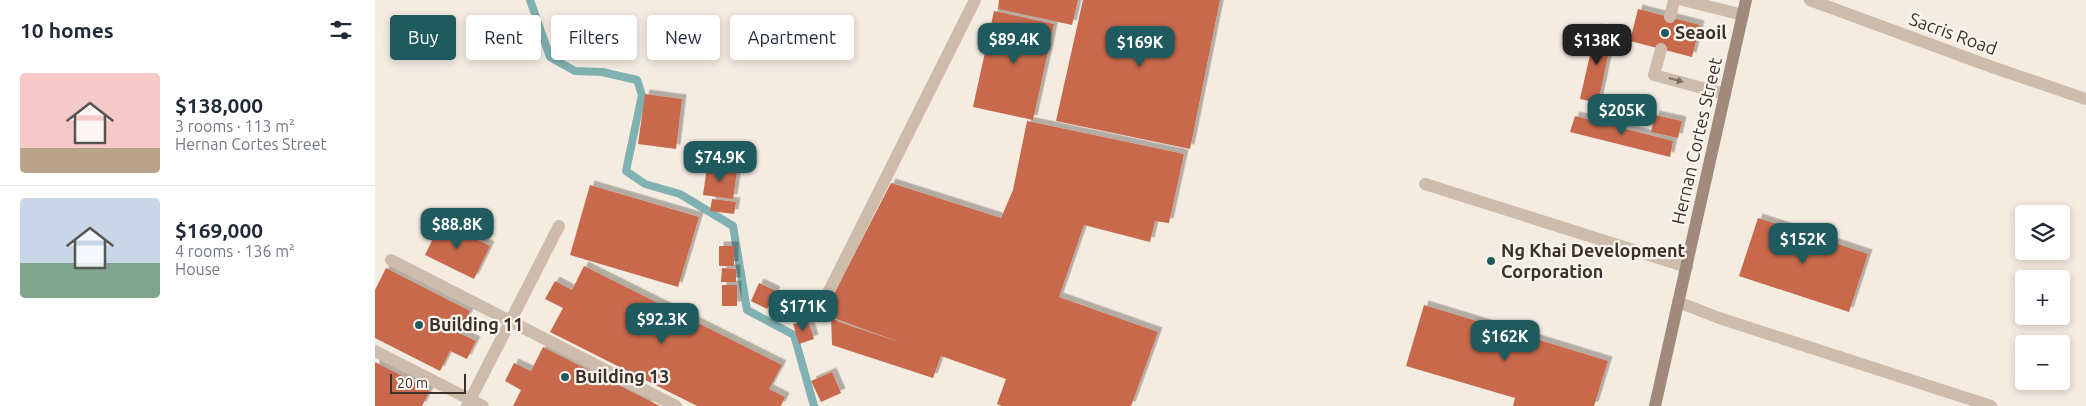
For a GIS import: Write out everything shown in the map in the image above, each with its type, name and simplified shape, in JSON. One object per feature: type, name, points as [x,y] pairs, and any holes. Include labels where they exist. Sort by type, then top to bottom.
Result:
[{"type":"main road","name":"Hernan Cortes Street","points":[[1655,406],[1746,0]]},
{"type":"street","points":[[820,309],[975,0]]},
{"type":"street","points":[[1669,17],[1674,0]]},
{"type":"street","points":[[1683,0],[1743,15]]},
{"type":"street","name":"Sacris Road","points":[[1810,0],[1992,67],[2086,99]]},
{"type":"street","points":[[1661,49],[1654,75],[1725,94]]},
{"type":"street","points":[[1425,184],[1687,267]]},
{"type":"street","points":[[469,403],[559,226]]},
{"type":"street","points":[[391,260],[675,406]]},
{"type":"street","points":[[1678,302],[1719,318],[1991,406]]},
{"type":"street","points":[[375,351],[469,403],[483,406]]},
{"type":"building","points":[[999,0],[1078,0],[1072,25],[998,9]]},
{"type":"building","points":[[1083,0],[1220,0],[1190,149],[1056,121]]},
{"type":"building","name":"Seaoil","points":[[1638,9],[1700,25],[1692,57],[1630,41]]},
{"type":"building","points":[[994,11],[1054,24],[1033,120],[973,107]]},
{"type":"building","points":[[1596,28],[1613,32],[1598,103],[1580,99]]},
{"type":"building","points":[[645,94],[682,99],[676,149],[638,144]]},
{"type":"building","points":[[1655,115],[1682,121],[1678,138],[1651,132]]},
{"type":"building","points":[[1575,116],[1673,141],[1670,157],[1570,132]]},
{"type":"building","points":[[1027,121],[1184,154],[1169,223],[1155,221],[1150,242],[1084,225],[1059,297],[1158,332],[1131,406],[1002,406],[997,404],[1006,379],[941,356],[933,378],[832,345],[831,317],[827,307],[891,183],[1001,218],[1013,190]],"holes":[[[831,317],[902,343],[839,322]]]},
{"type":"building","points":[[707,167],[737,172],[733,199],[703,195]]},
{"type":"building","points":[[590,185],[699,217],[678,287],[570,255]]},
{"type":"building","points":[[712,199],[736,202],[734,214],[710,211]]},
{"type":"building","points":[[1758,218],[1868,254],[1849,312],[1739,276]]},
{"type":"building","points":[[441,222],[490,246],[474,279],[425,255]]},
{"type":"building","points":[[719,246],[734,246],[734,266],[719,266]]},
{"type":"building","points":[[584,266],[782,365],[769,389],[785,397],[781,406],[697,406],[550,332],[563,308],[545,299],[555,281],[572,290]]},
{"type":"building","name":"Building 11","points":[[386,268],[470,311],[459,333],[476,341],[467,359],[450,351],[440,371],[375,338],[375,290]]},
{"type":"building","points":[[722,268],[736,269],[736,282],[721,282]]},
{"type":"building","points":[[759,283],[776,291],[767,309],[751,301]]},
{"type":"building","points":[[722,285],[737,285],[737,306],[722,306]]},
{"type":"building","points":[[1424,305],[1608,361],[1594,406],[1513,406],[1515,398],[1406,366]]},
{"type":"building","points":[[808,320],[814,339],[799,344],[793,324]]},
{"type":"building","name":"Building 13","points":[[543,347],[660,406],[513,406],[521,390],[505,381],[514,363],[531,371]]},
{"type":"building","points":[[375,362],[430,390],[422,406],[375,406]]},
{"type":"building","points":[[832,372],[841,393],[821,402],[811,381]]},
{"type":"waterway","points":[[530,0],[550,57],[575,71],[602,72],[637,80],[642,95],[626,171],[645,184],[680,194],[733,226],[747,310],[794,335],[814,406]]},
{"type":"place","name":"Seaoil","points":[[1665,33]]},
{"type":"place","name":"Ng Khai Development Corporation","points":[[1491,261]]},
{"type":"place","name":"Building 11","points":[[419,325]]},
{"type":"place","name":"Building 13","points":[[565,377]]}]
